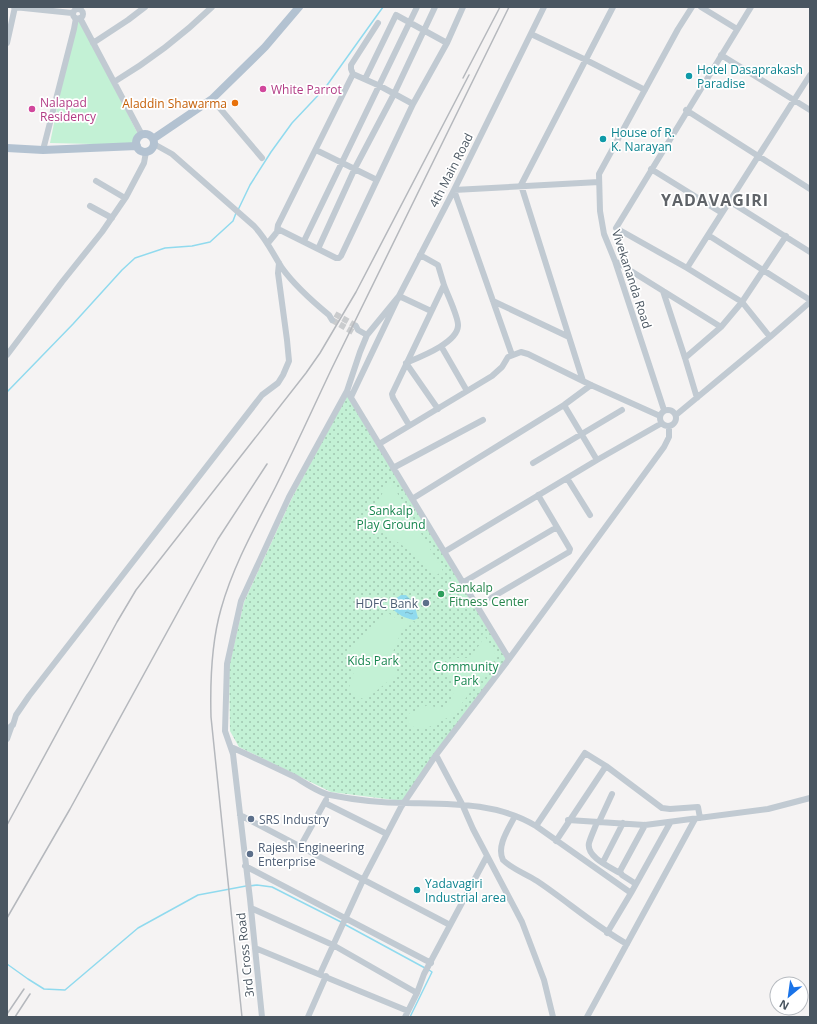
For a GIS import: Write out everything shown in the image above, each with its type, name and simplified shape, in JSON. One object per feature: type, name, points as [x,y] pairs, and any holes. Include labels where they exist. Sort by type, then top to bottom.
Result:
[{"type":"main road","points":[[7,148],[43,150],[137,146],[146,152],[151,150],[154,141],[212,99],[265,47],[299,7]]},
{"type":"main road","points":[[137,146],[137,141],[142,135],[148,135],[154,141]]},
{"type":"street","points":[[7,43],[15,7],[79,11]]},
{"type":"street","points":[[93,42],[128,20],[145,7]]},
{"type":"street","points":[[114,82],[166,46],[194,24],[212,7]]},
{"type":"street","points":[[304,241],[417,7]]},
{"type":"street","points":[[318,249],[355,168],[394,94],[435,7]]},
{"type":"street","points":[[277,232],[280,230],[285,232],[336,258],[341,256],[413,104],[447,43],[463,7]]},
{"type":"street","name":"4th Main Road","points":[[231,747],[226,730],[227,664],[241,601],[289,497],[347,391],[367,335],[399,296],[454,190],[544,7]]},
{"type":"street","points":[[582,381],[521,185],[613,7]]},
{"type":"street","name":"Vivekananda Road","points":[[662,413],[615,261],[604,234],[604,225],[600,211],[599,174],[678,29],[692,7]]},
{"type":"street","points":[[701,7],[737,29]]},
{"type":"street","points":[[616,228],[686,110],[751,7]]},
{"type":"street","points":[[79,11],[93,42],[142,135]]},
{"type":"street","points":[[43,150],[79,11]]},
{"type":"street","points":[[365,79],[396,15],[447,43]]},
{"type":"street","points":[[268,243],[277,232],[278,225],[353,74],[351,65],[378,23]]},
{"type":"street","points":[[531,34],[645,90]]},
{"type":"street","points":[[721,55],[810,110]]},
{"type":"street","points":[[353,74],[380,86],[413,104]]},
{"type":"street","points":[[687,268],[810,75]]},
{"type":"street","points":[[212,99],[262,158]]},
{"type":"street","points":[[686,110],[810,189]]},
{"type":"street","points":[[154,141],[172,154],[260,232],[288,276],[300,289],[332,316]]},
{"type":"street","points":[[316,150],[377,180]]},
{"type":"street","points":[[7,355],[112,218],[144,163],[146,152]]},
{"type":"street","points":[[651,169],[722,213]]},
{"type":"street","points":[[96,181],[125,198]]},
{"type":"street","points":[[512,355],[454,190],[521,185],[599,182]]},
{"type":"street","points":[[729,201],[810,252]]},
{"type":"street","points":[[90,206],[112,218]]},
{"type":"street","points":[[604,225],[610,225],[616,228],[687,268],[742,302],[770,337]]},
{"type":"street","points":[[662,423],[665,426],[669,426],[675,422],[676,415],[770,337],[810,301],[708,235]]},
{"type":"street","points":[[685,358],[721,327],[742,302],[786,236]]},
{"type":"street","points":[[406,363],[441,346],[451,338],[458,327],[438,265],[420,255]]},
{"type":"street","points":[[615,261],[721,327]]},
{"type":"street","points":[[7,739],[10,727],[16,715],[29,696],[262,395],[278,383],[283,376],[289,361],[278,273],[280,263]]},
{"type":"street","points":[[410,425],[392,394],[444,285]]},
{"type":"street","points":[[663,291],[697,398]]},
{"type":"street","points":[[351,397],[399,296],[431,311]]},
{"type":"street","points":[[493,301],[569,337]]},
{"type":"street","points":[[356,330],[367,335]]},
{"type":"street","points":[[441,346],[467,391]]},
{"type":"street","points":[[379,444],[492,376],[502,367],[508,356],[520,352],[528,354],[591,385],[662,413],[671,410],[676,415]]},
{"type":"street","points":[[406,363],[438,409]]},
{"type":"street","points":[[412,499],[564,405],[591,385]]},
{"type":"street","points":[[347,391],[508,659]]},
{"type":"street","points":[[564,405],[597,460]]},
{"type":"street","points":[[533,463],[622,410]]},
{"type":"street","points":[[662,413],[662,423]]},
{"type":"street","points":[[393,468],[484,420]]},
{"type":"street","points":[[444,552],[597,460],[662,423]]},
{"type":"street","points":[[308,1017],[333,945],[363,880],[404,803],[436,755],[664,447],[669,437],[669,426]]},
{"type":"street","points":[[567,478],[590,516]]},
{"type":"street","points":[[491,598],[569,552],[570,549],[538,495]]},
{"type":"street","points":[[462,583],[557,527]]},
{"type":"street","points":[[231,747],[269,764],[328,795],[368,801],[462,804],[499,811],[525,819],[631,893]]},
{"type":"street","name":"3rd Cross Road","points":[[231,747],[251,908],[262,1017]]},
{"type":"street","points":[[536,826],[585,753],[606,766],[662,808],[670,809],[698,807],[697,819],[587,1017]]},
{"type":"street","points":[[436,755],[522,922],[544,980],[553,1017]]},
{"type":"street","points":[[556,841],[568,820],[606,766]]},
{"type":"street","points":[[612,794],[598,822],[589,847],[593,856],[636,884]]},
{"type":"street","points":[[300,847],[328,795]]},
{"type":"street","points":[[568,820],[645,825],[670,823],[768,809],[810,798]]},
{"type":"street","points":[[325,803],[387,834]]},
{"type":"street","points":[[240,815],[450,925]]},
{"type":"street","points":[[516,816],[505,836],[501,849],[501,858],[506,863],[536,881],[588,917],[607,932],[627,944]]},
{"type":"street","points":[[607,932],[631,893],[670,823]]},
{"type":"street","points":[[603,862],[623,824]]},
{"type":"street","points":[[620,873],[645,825]]},
{"type":"street","points":[[405,1017],[417,993],[424,974],[487,856]]},
{"type":"street","points":[[491,863],[501,858]]},
{"type":"street","points":[[245,866],[430,964]]},
{"type":"street","points":[[251,908],[333,945],[417,993]]},
{"type":"street","points":[[255,948],[408,1011]]},
{"type":"green space","points":[[79,19],[139,136],[136,140],[136,145],[50,143],[75,20]]},
{"type":"green space","points":[[347,395],[506,659],[402,801],[331,792],[239,747],[230,731],[229,667],[244,602],[292,498]]},
{"type":"green space","name":"Sankalp Play Ground","points":[[389,479],[443,571],[435,576],[412,553],[396,541],[368,524]]},
{"type":"green space","name":"Kids Park","points":[[385,611],[397,619],[415,622],[402,630],[393,652],[396,675],[365,700],[348,691],[354,671],[349,654],[362,636],[382,618]]},
{"type":"green space","name":"Community Park","points":[[483,633],[497,657],[453,715],[425,729],[409,726],[408,714],[428,705],[442,709],[451,699],[456,686],[451,678],[443,673],[443,669],[440,666],[451,658],[469,658],[481,643]]},
{"type":"water","points":[[401,595],[406,595],[414,603],[418,618],[414,620],[405,617],[397,613],[392,608],[394,600]]},
{"type":"waterway","points":[[238,210],[250,185],[271,152],[292,123],[325,88],[383,7]]},
{"type":"waterway","points":[[7,392],[135,258],[165,248],[192,246],[210,242],[233,221],[236,213]]},
{"type":"waterway","points":[[249,886],[257,885],[272,887],[341,922]]},
{"type":"waterway","points":[[7,964],[44,989],[65,990],[138,928],[198,895],[246,886]]},
{"type":"waterway","points":[[344,924],[425,968]]},
{"type":"waterway","points":[[410,1017],[432,972],[429,970]]},
{"type":"tunnel","points":[[335,314],[356,326]]},
{"type":"tunnel","points":[[332,320],[353,332]]},
{"type":"railway","points":[[463,78],[500,7]]},
{"type":"railway","points":[[242,1017],[211,717],[213,649],[221,609],[232,577],[245,547],[509,7]]},
{"type":"railway","points":[[7,825],[117,622],[136,590],[306,373],[320,353],[356,292],[469,75]]},
{"type":"railway","points":[[7,918],[70,809],[218,539],[267,464]]},
{"type":"railway","points":[[7,1014],[24,989]]},
{"type":"railway","points":[[15,1017],[30,994]]},
{"type":"place","name":"Hotel Dasaprakash Paradise","points":[[689,76]]},
{"type":"place","name":"White Parrot","points":[[263,89]]},
{"type":"place","name":"Aladdin Shawarma","points":[[235,103]]},
{"type":"place","name":"Nalapad Residency","points":[[32,109]]},
{"type":"place","name":"House of R. K. Narayan","points":[[603,139]]},
{"type":"place","name":"Sankalp Fitness Center","points":[[441,594]]},
{"type":"place","name":"HDFC Bank","points":[[426,603]]},
{"type":"place","name":"SRS Industry","points":[[251,819]]},
{"type":"place","name":"Rajesh Engineering Enterprise","points":[[250,854]]},
{"type":"place","name":"Yadavagiri Industrial area","points":[[417,890]]},
{"type":"district","name":"YADAVAGIRI","points":[[715,200]]}]
